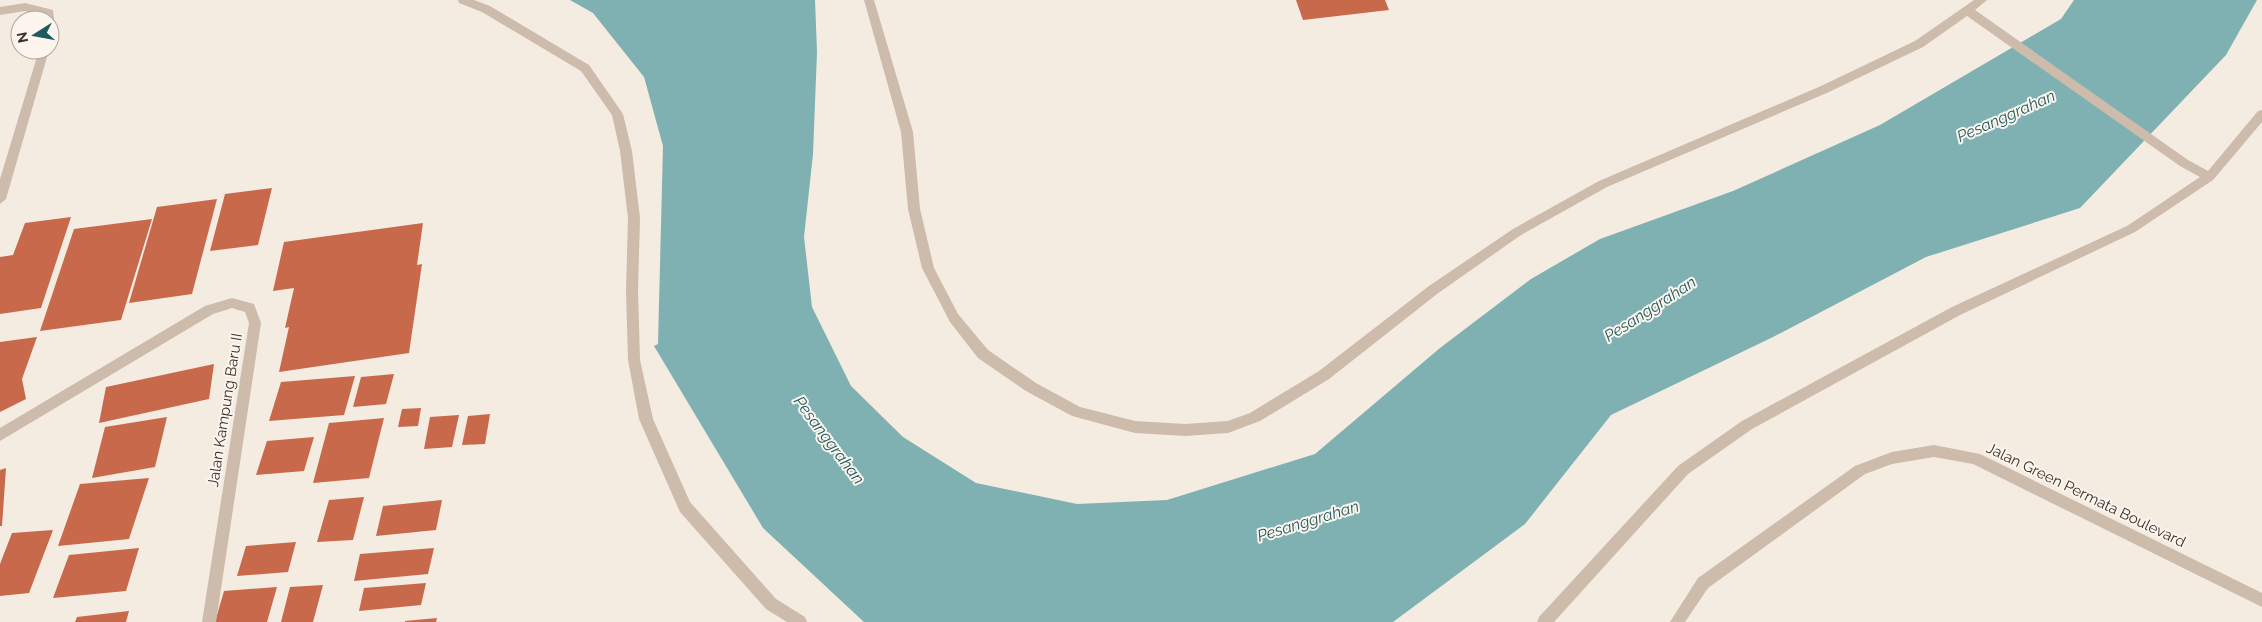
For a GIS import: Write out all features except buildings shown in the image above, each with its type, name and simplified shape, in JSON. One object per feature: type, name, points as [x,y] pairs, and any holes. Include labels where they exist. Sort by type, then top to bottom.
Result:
[{"type":"street","points":[[463,0],[486,9],[585,68],[617,114],[626,151],[634,218],[632,290],[634,360],[646,418],[685,506],[770,604],[800,622]]},
{"type":"street","points":[[869,0],[907,132],[914,209],[928,268],[954,318],[983,354],[1031,387],[1077,412],[1135,427],[1184,430],[1228,427],[1255,417],[1324,375],[1433,290],[1517,232],[1603,184],[1825,89],[1919,44],[1982,0]]},
{"type":"street","points":[[0,11],[25,7],[38,10]]},
{"type":"street","points":[[1968,11],[2184,163],[2209,177]]},
{"type":"street","points":[[0,199],[41,60]]},
{"type":"street","points":[[1544,622],[1683,470],[1747,425],[1956,311],[2131,229],[2209,177],[2262,114]]},
{"type":"street","name":"Jalan Kampung Baru II","points":[[0,435],[210,310],[232,303],[250,308],[255,323],[210,622]]},
{"type":"street","name":"Jalan Green Permata Boulevard","points":[[1677,622],[1703,583],[1860,470],[1892,458],[1934,451],[1976,458],[2262,600]]},
{"type":"water","name":"Pesanggrahan","points":[[570,0],[815,0],[817,52],[813,154],[804,237],[812,307],[851,386],[903,437],[976,483],[1077,504],[1167,500],[1315,454],[1440,348],[1531,279],[1600,239],[1733,191],[1880,125],[2061,19],[2074,0],[2257,0],[2226,55],[2080,208],[1926,257],[1773,337],[1611,415],[1525,524],[1393,622],[864,622],[763,528],[654,346],[658,344],[663,146],[644,77],[593,13]]}]
